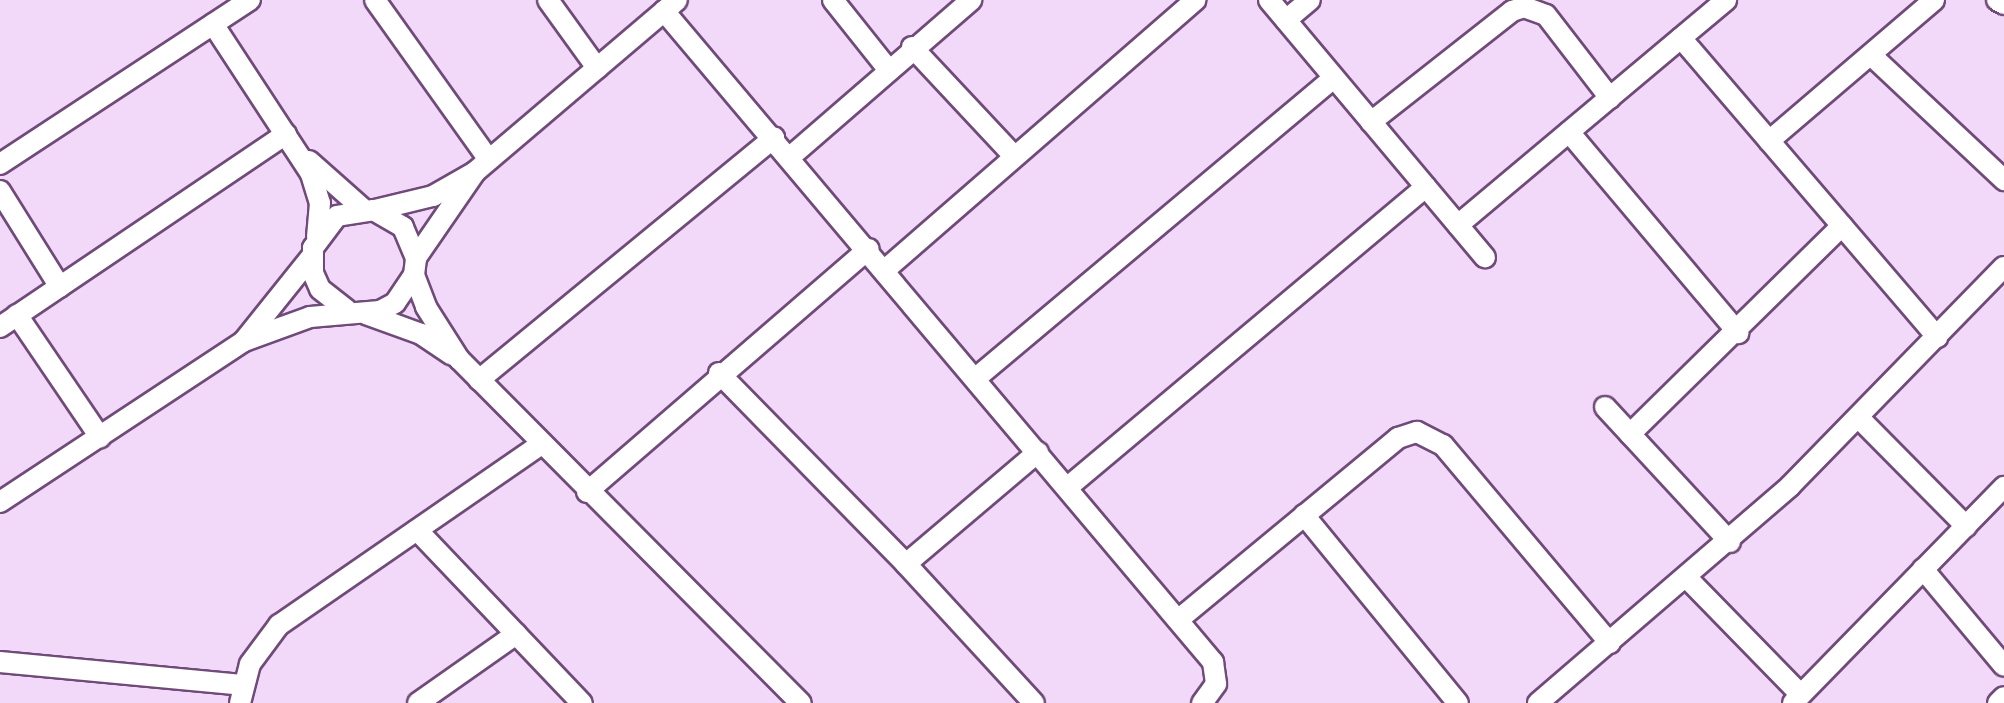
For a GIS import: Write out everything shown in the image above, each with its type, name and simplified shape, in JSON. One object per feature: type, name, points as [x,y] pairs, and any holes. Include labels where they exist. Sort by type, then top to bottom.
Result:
[{"type":"street","points":[[0,164],[250,0]]},
{"type":"street","points":[[375,0],[482,166]]},
{"type":"street","points":[[548,0],[597,68]]},
{"type":"street","points":[[833,0],[887,68]]},
{"type":"street","points":[[886,269],[1012,154],[1195,0]]},
{"type":"street","points":[[1269,0],[1485,257]]},
{"type":"street","points":[[1286,20],[1310,0]]},
{"type":"street","points":[[1458,225],[1726,0]]},
{"type":"street","points":[[1769,141],[1934,0]]},
{"type":"street","points":[[1997,0],[2004,4]]},
{"type":"street","points":[[790,157],[966,1]]},
{"type":"street","points":[[244,341],[337,216],[433,196],[482,166],[670,6],[774,138],[1068,487],[1216,669],[1216,684],[1202,703]]},
{"type":"street","points":[[1371,122],[1512,11],[1524,7],[1544,6],[1610,98]]},
{"type":"street","points":[[213,24],[290,140],[317,188],[320,219],[313,252],[320,289],[355,312],[421,334],[459,359]]},
{"type":"street","points":[[1681,38],[1937,337]]},
{"type":"street","points":[[912,47],[1012,154]]},
{"type":"street","points":[[1871,55],[2004,180]]},
{"type":"street","points":[[976,378],[1334,78]]},
{"type":"street","points":[[1569,132],[1738,333]]},
{"type":"street","points":[[479,380],[774,138]]},
{"type":"street","points":[[290,140],[368,209],[403,227],[426,307],[459,359],[587,492],[801,703]]},
{"type":"street","points":[[100,437],[9,321],[290,140]]},
{"type":"street","points":[[0,502],[244,341],[283,325],[395,303],[415,266],[482,166]]},
{"type":"street","points":[[1068,487],[1426,187]]},
{"type":"street","points":[[0,191],[60,287]]},
{"type":"street","points":[[1630,434],[1738,333],[1842,226]]},
{"type":"street","points":[[587,492],[719,373],[869,249]]},
{"type":"street","points":[[1538,703],[1730,542],[1860,419],[2004,267]]},
{"type":"street","points":[[719,373],[906,564],[1034,703]]},
{"type":"street","points":[[1605,407],[1730,542]]},
{"type":"street","points":[[1860,419],[1966,526]]},
{"type":"street","points":[[1178,620],[1398,438],[1410,433],[1431,436],[1610,643]]},
{"type":"street","points":[[0,662],[241,694],[250,664],[279,625],[541,444]]},
{"type":"street","points":[[906,564],[1038,452]]},
{"type":"street","points":[[1687,578],[1797,699],[2004,487]]},
{"type":"street","points":[[1304,515],[1458,703]]},
{"type":"street","points":[[417,530],[582,703]]},
{"type":"street","points":[[1923,569],[2004,666]]},
{"type":"street","points":[[418,703],[516,634]]},
{"type":"street","points":[[1998,703],[2004,697]]}]
